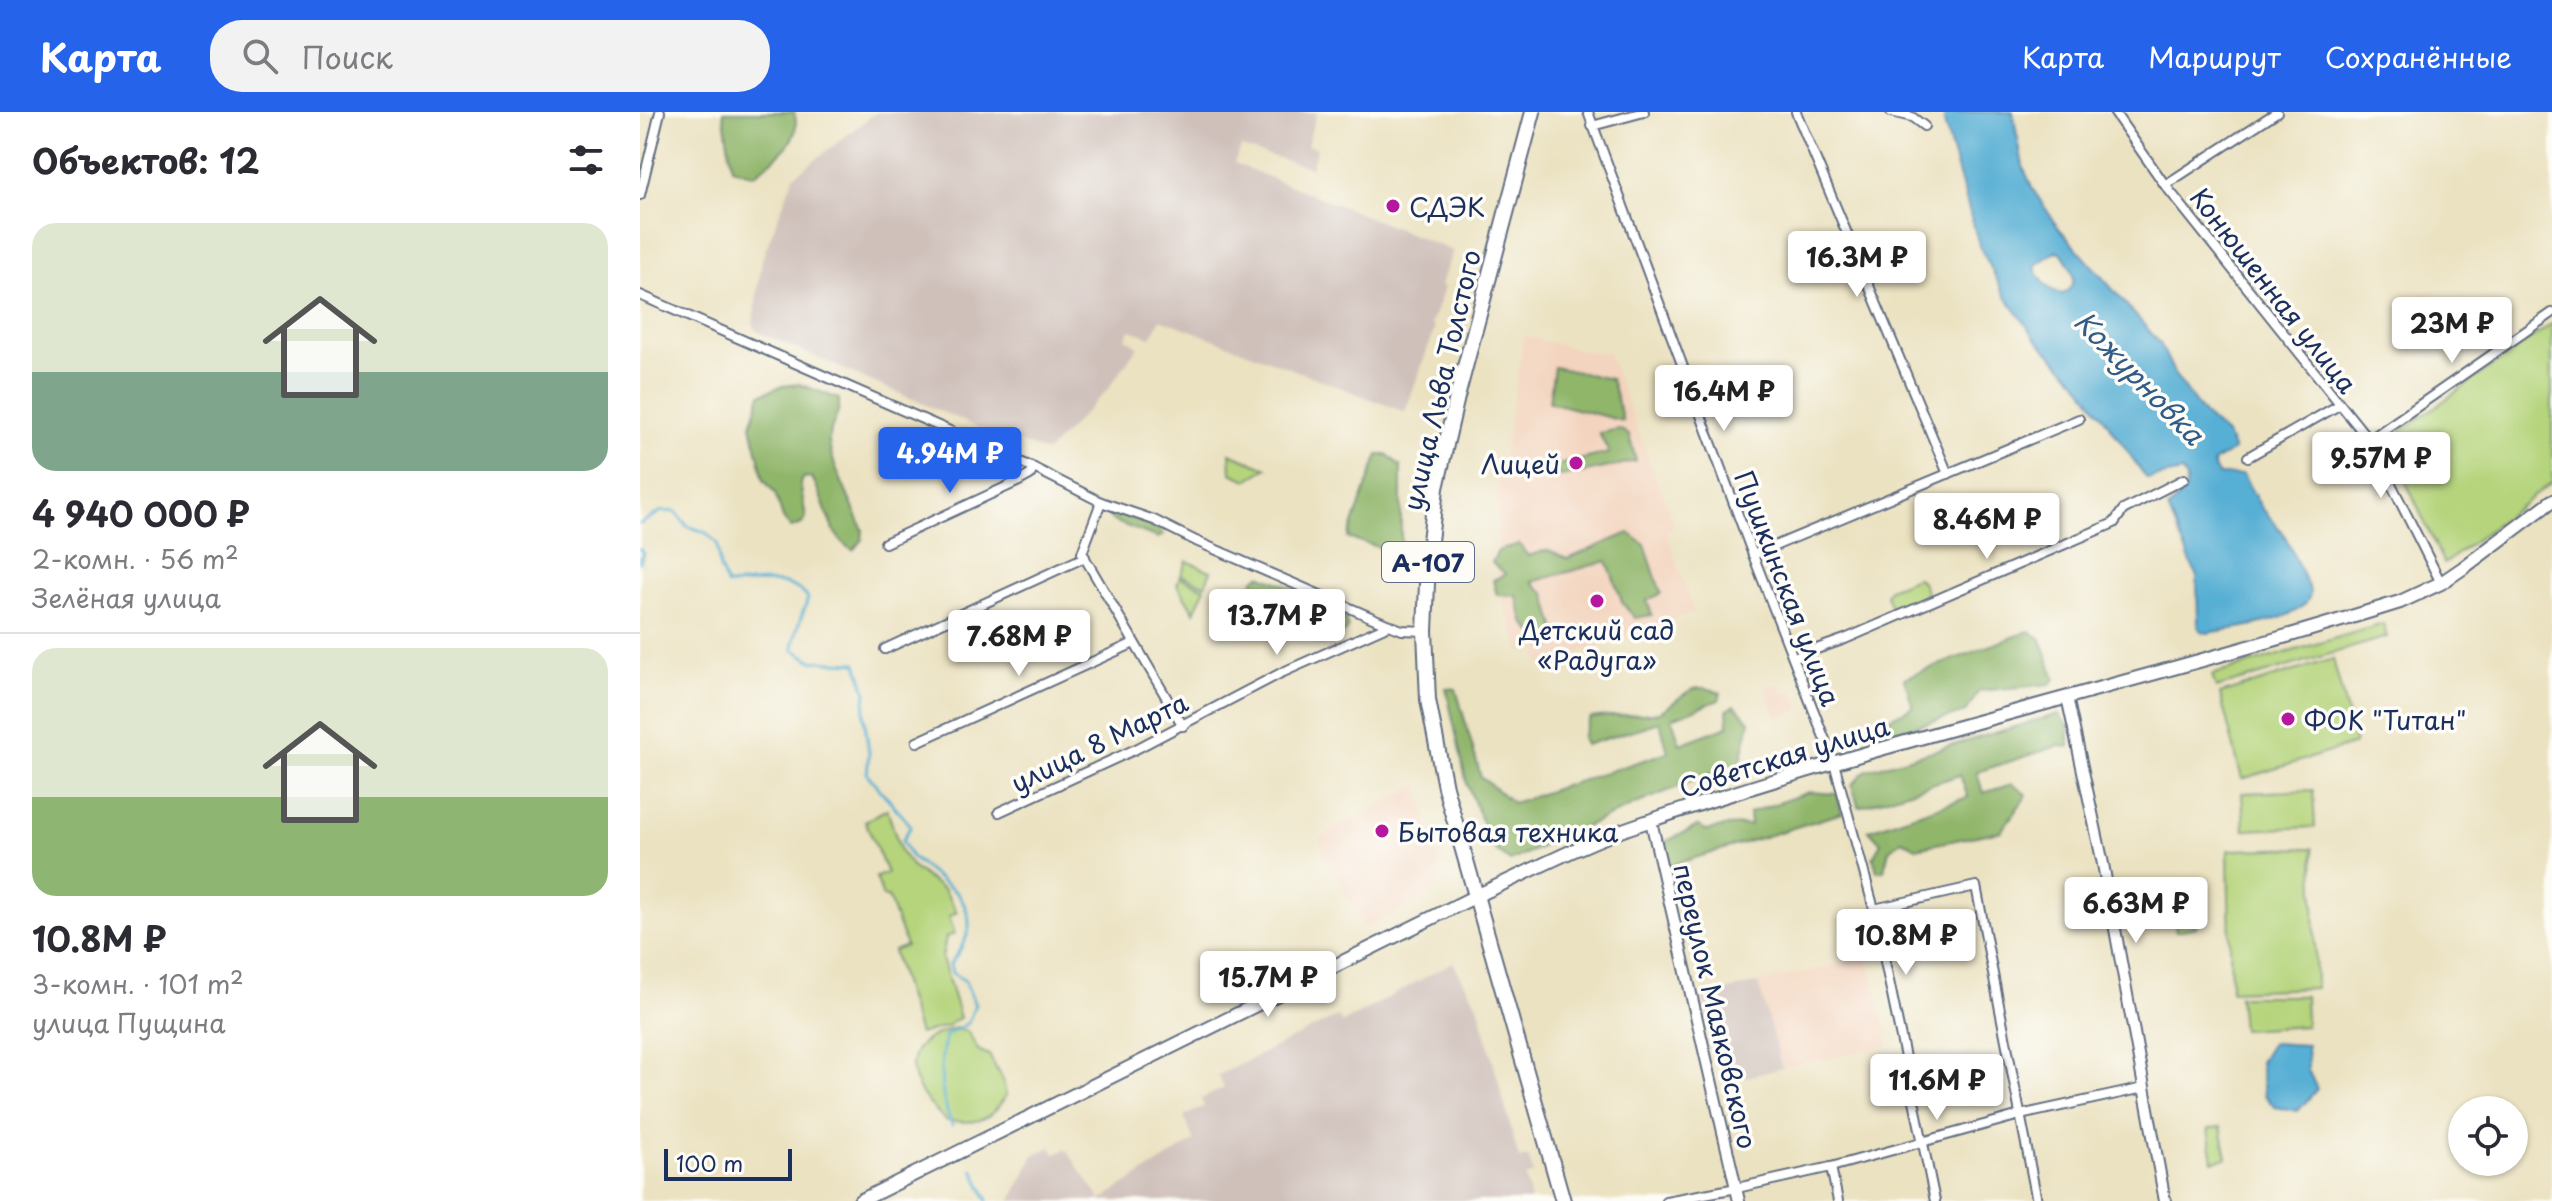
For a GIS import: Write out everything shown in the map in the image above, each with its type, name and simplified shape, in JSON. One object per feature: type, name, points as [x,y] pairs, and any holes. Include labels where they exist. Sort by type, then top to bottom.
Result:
[{"type":"highway","name":"улица Льва Толстого","points":[[1474,897],[1445,787],[1431,715],[1425,631],[1428,559],[1436,488],[1457,397],[1533,112]]},
{"type":"highway","name":"А-107","points":[[1474,897],[1563,1201]]},
{"type":"main road","name":"Советская улица","points":[[860,1201],[1575,850],[1651,821],[1834,763],[2400,602],[2441,583],[2552,501]]},
{"type":"street","points":[[640,195],[660,112]]},
{"type":"street","name":"Пушкинская улица","points":[[1588,112],[1834,763],[1874,909],[1935,1201]]},
{"type":"street","points":[[1592,126],[1644,112]]},
{"type":"street","points":[[1796,112],[1948,474]]},
{"type":"street","points":[[1891,112],[1912,117],[1924,126]]},
{"type":"street","name":"Конюшенная улица","points":[[2114,112],[2165,185],[2369,440],[2441,583]]},
{"type":"street","points":[[2165,185],[2277,112]]},
{"type":"street","points":[[640,295],[1034,468],[1101,502],[1175,529],[1389,625],[1402,630],[1425,631]]},
{"type":"street","points":[[2369,440],[2552,313]]},
{"type":"street","points":[[2248,457],[2339,405]]},
{"type":"street","points":[[1753,555],[2079,419]]},
{"type":"street","points":[[885,543],[1019,481],[1030,475],[1034,468]]},
{"type":"street","points":[[1794,657],[1845,639],[2114,523],[2123,510],[2184,479]]},
{"type":"street","points":[[1101,502],[1082,553],[1183,726]]},
{"type":"street","points":[[885,649],[1085,557]]},
{"type":"street","name":"улица 8 Марта","points":[[999,812],[1183,726],[1281,673],[1389,625]]},
{"type":"street","points":[[917,742],[1134,643]]},
{"type":"street","points":[[2067,697],[2100,850],[2165,1201]]},
{"type":"street","name":"переулок Маяковского","points":[[1651,821],[1739,1201]]},
{"type":"street","points":[[1874,909],[1976,886],[2037,1201]]},
{"type":"street","points":[[1666,1201],[1831,1167],[2020,1115],[2144,1088]]},
{"type":"street","points":[[1831,1167],[1838,1201]]},
{"type":"shaded area","points":[[877,112],[1317,112],[1307,145],[1317,148],[1311,168],[1241,147],[1234,163],[1453,251],[1440,285],[1444,288],[1431,324],[1435,328],[1405,412],[1161,319],[1151,337],[1130,330],[1126,338],[1138,346],[1108,389],[1047,452],[981,429],[756,331],[753,322],[762,259],[794,176]]},
{"type":"shaded area","name":"Лицей","points":[[1524,336],[1593,353],[1608,353],[1672,519],[1673,528],[1666,531],[1694,612],[1542,666],[1535,647],[1521,652],[1499,589],[1497,495]]},
{"type":"shaded area","points":[[1779,683],[1783,694],[1794,691],[1800,710],[1776,718],[1765,687]]},
{"type":"shaded area","points":[[1418,785],[1439,862],[1439,880],[1435,891],[1363,929],[1318,838]]},
{"type":"shaded area","points":[[1868,957],[1889,1045],[1782,1068],[1758,983]]},
{"type":"shaded area","points":[[1453,962],[1479,1008],[1519,1159],[1528,1156],[1534,1174],[1525,1177],[1531,1201],[1011,1201],[1034,1155],[1051,1147],[1055,1154],[1066,1149],[1101,1200],[1194,1141],[1184,1116],[1204,1107],[1201,1099],[1224,1088],[1218,1075],[1338,1016],[1342,1023]]},
{"type":"shaded area","points":[[1758,983],[1782,1068],[1725,1083],[1703,996]]},
{"type":"green space","points":[[723,112],[794,112],[795,132],[778,156],[754,175],[732,168]]},
{"type":"green space","points":[[2552,324],[2552,482],[2444,564],[2387,441]]},
{"type":"green space","points":[[1554,367],[1611,379],[1623,421],[1549,402]]},
{"type":"green space","points":[[799,384],[839,399],[829,441],[838,472],[863,530],[862,540],[853,550],[838,537],[812,478],[805,477],[800,482],[806,518],[802,524],[791,528],[783,518],[775,493],[764,480],[751,425],[761,394]]},
{"type":"green space","points":[[1620,429],[1629,435],[1636,461],[1572,475],[1552,476],[1553,466],[1609,453],[1599,433]]},
{"type":"green space","points":[[1230,453],[1267,468],[1247,480],[1231,473]]},
{"type":"green space","points":[[1378,455],[1388,455],[1401,467],[1401,549],[1392,551],[1348,538]]},
{"type":"green space","points":[[1113,512],[1159,529],[1163,535],[1158,538],[1113,521],[1109,516]]},
{"type":"green space","points":[[1629,533],[1645,545],[1661,593],[1647,601],[1652,615],[1635,618],[1623,604],[1607,561],[1532,582],[1545,593],[1560,643],[1545,648],[1523,621],[1517,596],[1497,595],[1493,580],[1506,574],[1492,563],[1498,551],[1519,544],[1528,556],[1547,550],[1568,559]]},
{"type":"green space","points":[[1187,561],[1211,571],[1205,585],[1181,575]]},
{"type":"green space","points":[[1260,575],[1304,593],[1303,607],[1298,609],[1256,589],[1254,579]]},
{"type":"green space","points":[[1180,577],[1205,588],[1194,612],[1177,584]]},
{"type":"green space","points":[[1916,578],[1921,580],[1927,593],[1910,604],[1891,608],[1886,595],[1889,589]]},
{"type":"green space","points":[[1321,604],[1342,615],[1348,628],[1335,639],[1318,643],[1314,618]]},
{"type":"green space","points":[[2383,624],[2387,637],[2216,688],[2212,675]]},
{"type":"green space","points":[[2029,631],[2041,639],[2055,679],[2050,684],[1979,691],[1966,712],[1886,735],[1883,721],[1913,707],[1904,678]]},
{"type":"green space","name":"ФОК \"Титан\"","points":[[2333,659],[2355,744],[2242,779],[2220,694]]},
{"type":"green space","points":[[1446,688],[1456,689],[1481,777],[1513,803],[1668,752],[1660,722],[1585,745],[1582,737],[1590,718],[1659,712],[1687,692],[1700,688],[1721,693],[1719,700],[1672,718],[1680,744],[1728,726],[1727,710],[1735,705],[1750,721],[1741,761],[1631,806],[1510,861],[1492,847],[1467,784]]},
{"type":"green space","points":[[2059,714],[2069,727],[2069,747],[2058,746],[1977,772],[1983,793],[2012,784],[2027,795],[2001,831],[1916,848],[1902,840],[1889,850],[1884,870],[1877,871],[1873,857],[1881,843],[1869,830],[1968,797],[1960,775],[1859,807],[1852,785],[1865,771]]},
{"type":"green space","points":[[2313,790],[2315,827],[2244,830],[2242,793]]},
{"type":"green space","points":[[1809,792],[1837,794],[1842,813],[1675,864],[1668,870],[1660,857],[1665,842],[1698,826],[1707,831],[1725,826],[1750,825],[1749,813]]},
{"type":"green space","points":[[887,809],[901,852],[913,868],[944,890],[957,912],[949,916],[955,934],[946,937],[942,958],[960,1018],[950,1025],[919,1034],[893,951],[906,946],[888,897],[883,897],[876,877],[887,873],[865,821]]},
{"type":"green space","points":[[2313,848],[2316,988],[2231,991],[2228,850]]},
{"type":"green space","points":[[2190,887],[2196,927],[2176,931],[2169,891]]},
{"type":"green space","points":[[2239,996],[2305,996],[2306,1026],[2242,1030]]},
{"type":"green space","points":[[956,1028],[968,1032],[978,1050],[989,1055],[1003,1081],[1006,1095],[994,1111],[975,1121],[947,1121],[922,1094],[912,1067],[914,1055],[922,1044],[935,1035]]},
{"type":"green space","points":[[2221,1127],[2227,1158],[2213,1161],[2208,1129]]},
{"type":"water","name":"Кожурновка","points":[[1944,112],[2013,112],[2023,166],[2032,188],[2058,227],[2160,343],[2175,375],[2204,415],[2227,435],[2234,450],[2213,462],[2219,475],[2243,475],[2261,507],[2284,534],[2310,591],[2307,601],[2298,610],[2250,626],[2207,633],[2201,631],[2198,625],[2197,577],[2168,509],[2186,489],[2186,479],[2182,472],[2147,479],[2079,383],[2037,340],[2006,297],[1979,245],[1944,123]],"holes":[[[2056,251],[2061,252],[2074,279],[2063,294],[2049,288],[2035,269]]]},
{"type":"water","points":[[2272,1043],[2307,1045],[2308,1070],[2317,1089],[2298,1111],[2275,1107],[2264,1095],[2260,1062]]},
{"type":"waterway","points":[[640,524],[662,511],[676,512],[687,526],[705,532],[717,543],[720,568],[727,585],[770,582],[800,591],[808,598],[793,649],[812,661],[857,663],[866,692],[867,774],[911,826],[902,841],[911,857],[957,893],[964,903],[969,921],[966,938],[950,964],[952,973],[965,981],[975,1005],[968,1023],[946,1035],[942,1058],[942,1092],[952,1125]]},
{"type":"waterway","points":[[640,549],[643,553],[640,562]]},
{"type":"waterway","points":[[973,1169],[988,1201]]},
{"type":"place","name":"СДЭК","points":[[1393,206]]},
{"type":"place","name":"Лицей","points":[[1576,463]]},
{"type":"place","name":"Детский сад «Радуга»","points":[[1597,601]]},
{"type":"place","name":"ФОК \"Титан\"","points":[[2288,719]]},
{"type":"place","name":"Бытовая техника","points":[[1382,831]]}]
